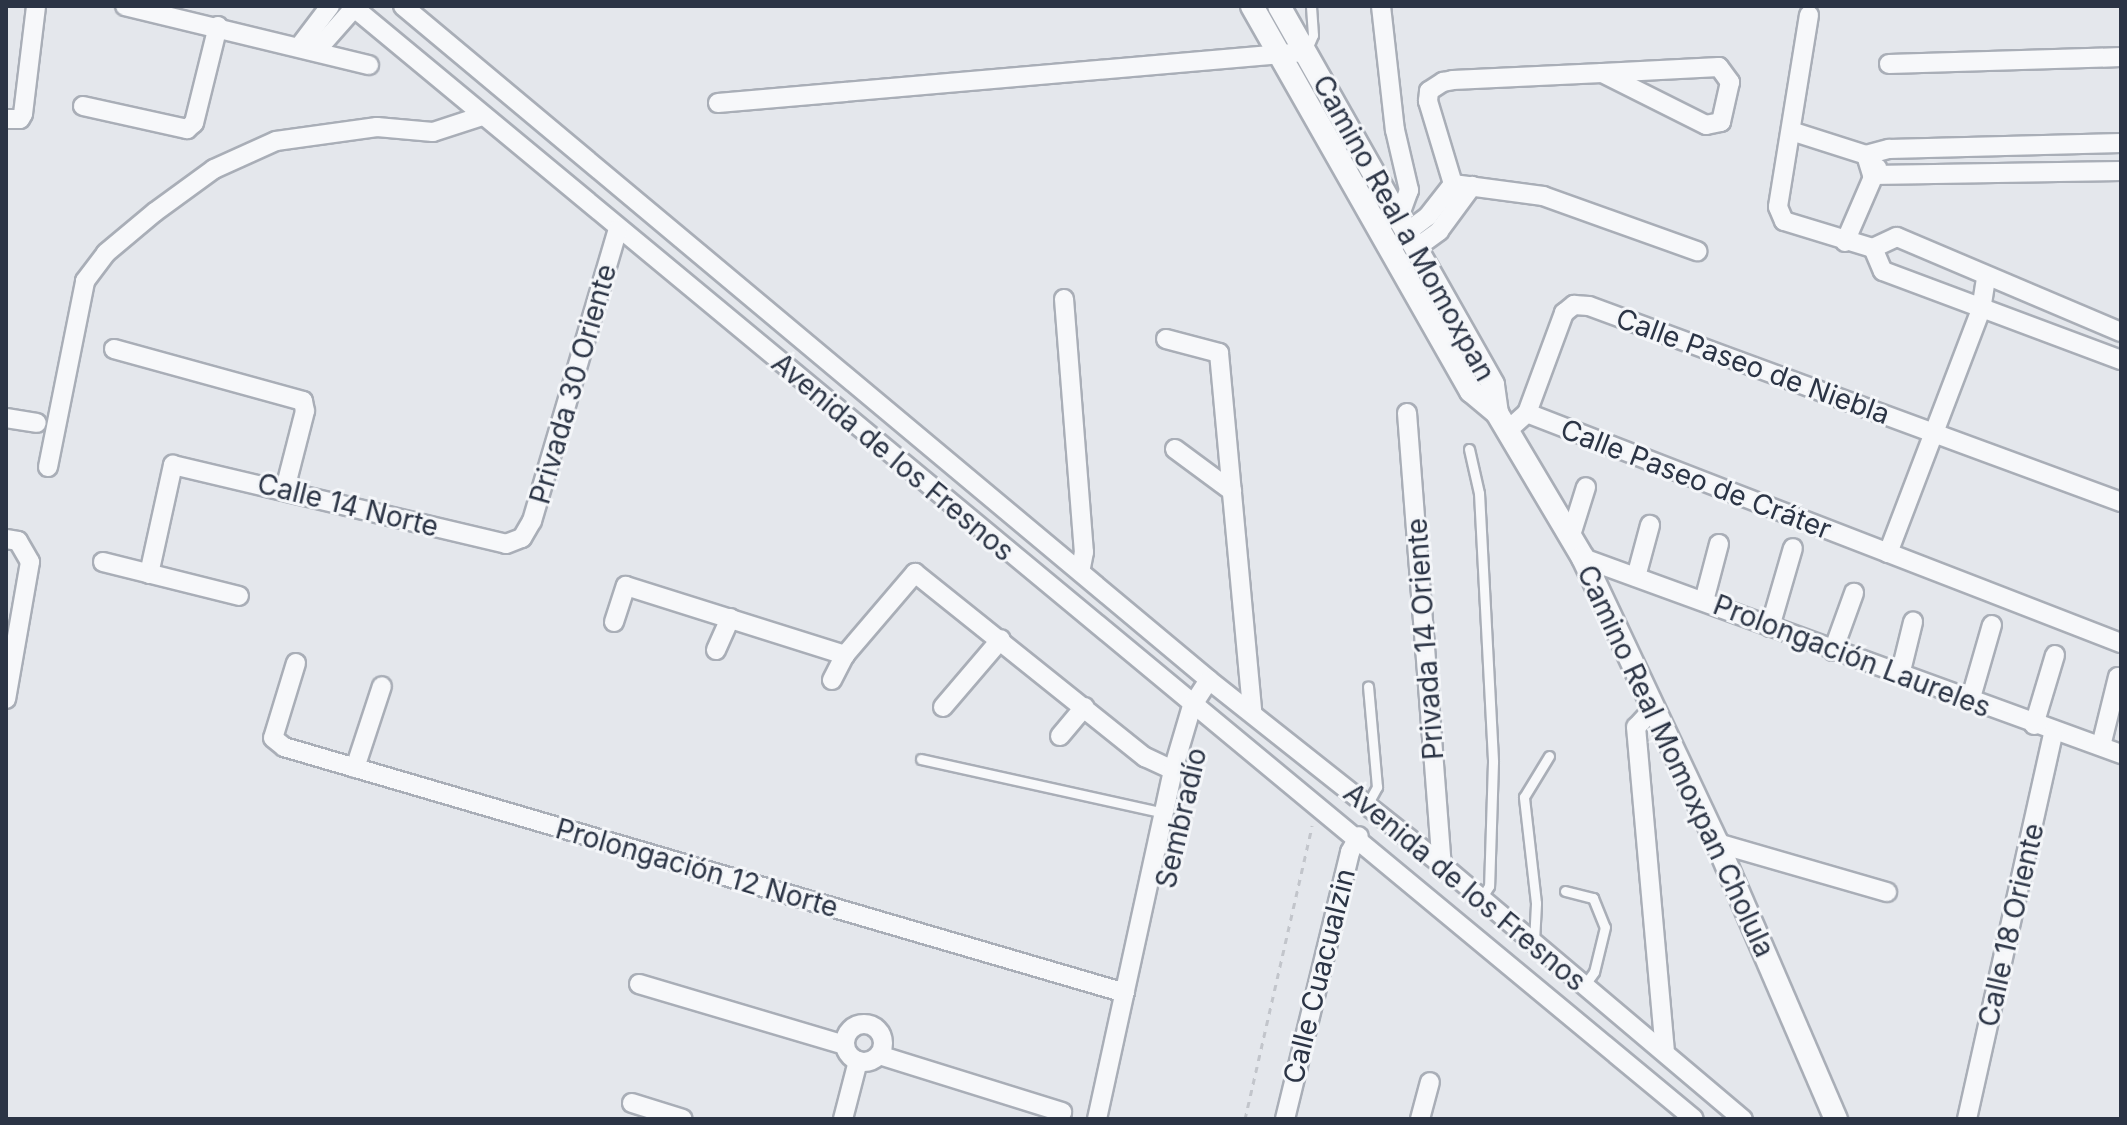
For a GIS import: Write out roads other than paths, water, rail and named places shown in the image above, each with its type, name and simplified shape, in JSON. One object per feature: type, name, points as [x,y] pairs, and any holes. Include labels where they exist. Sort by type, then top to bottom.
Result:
[{"type":"street","points":[[6,119],[20,119],[23,114],[36,6]]},
{"type":"street","points":[[125,6],[218,26],[369,65]]},
{"type":"street","points":[[308,49],[330,6]]},
{"type":"street","name":"Avenida de los Fresnos","points":[[403,6],[1209,680],[1252,710],[1442,865],[1534,945],[1665,1049],[1743,1119]]},
{"type":"street","name":"Camino Real a Momoxpan","points":[[1252,6],[1471,391],[1502,422]]},
{"type":"street","name":"Camino Real a Momoxpan","points":[[1279,6],[1493,385],[1502,422]]},
{"type":"street","points":[[1381,6],[1395,130],[1409,190],[1407,233],[1439,231],[1463,185]]},
{"type":"street","points":[[308,49],[353,7]]},
{"type":"street","name":"Avenida de los Fresnos","points":[[353,7],[1192,706],[1359,836],[1694,1119]]},
{"type":"street","points":[[1809,15],[1778,207],[1784,221],[1873,248],[1897,237],[1986,279],[2121,332]]},
{"type":"street","points":[[83,106],[187,129],[194,123],[218,26]]},
{"type":"street","points":[[718,103],[1281,57],[1305,52]]},
{"type":"street","points":[[1889,64],[2121,57]]},
{"type":"street","points":[[1463,185],[1428,101],[1435,85],[1602,73],[1725,70],[1730,82],[1721,122],[1706,125],[1602,73]]},
{"type":"street","points":[[48,467],[85,281],[106,253],[155,212],[214,169],[276,141],[377,127],[446,131],[482,116]]},
{"type":"street","points":[[1791,131],[1866,155],[1889,149],[2121,143]]},
{"type":"street","points":[[1845,242],[1872,175],[1889,149]]},
{"type":"street","points":[[1866,155],[1872,175]]},
{"type":"street","points":[[1872,175],[2121,171]]},
{"type":"street","points":[[1463,185],[1543,196],[1697,251]]},
{"type":"street","name":"Privada 30 Oriente","points":[[522,538],[532,521],[618,228]]},
{"type":"street","points":[[1873,248],[1883,271],[2121,360]]},
{"type":"street","points":[[1888,553],[1931,431],[1981,310],[1986,279]]},
{"type":"street","points":[[1064,299],[1084,552],[1080,572]]},
{"type":"street","name":"Calle Paseo de Niebla","points":[[1527,413],[1564,313],[1574,305],[1589,306],[2121,502]]},
{"type":"street","points":[[1166,339],[1219,353],[1252,710]]},
{"type":"street","points":[[114,349],[303,401],[285,489]]},
{"type":"street","name":"Privada 14 Oriente","points":[[1407,413],[1442,865]]},
{"type":"street","name":"Calle Paseo de Cráter","points":[[1502,422],[1527,413],[2121,643]]},
{"type":"street","points":[[6,418],[37,423]]},
{"type":"street","name":"Camino Real Momoxpan Cholula","points":[[1502,422],[1583,558],[1717,843],[1836,1119]]},
{"type":"street","points":[[1175,449],[1232,491]]},
{"type":"street","name":"Calle 14 Norte","points":[[149,574],[173,465],[285,489],[506,544],[522,538]]},
{"type":"street","points":[[1571,535],[1586,487]]},
{"type":"street","points":[[1636,577],[1650,525]]},
{"type":"street","points":[[6,539],[18,541],[30,562],[10,656],[6,699]]},
{"type":"street","points":[[1704,601],[1719,544]]},
{"type":"street","points":[[1770,627],[1793,548]]},
{"type":"street","name":"Prolongación Laureles","points":[[1583,558],[2034,725],[2121,754]]},
{"type":"street","points":[[103,562],[239,596]]},
{"type":"street","points":[[832,680],[845,655],[915,573],[1145,757],[1173,770]]},
{"type":"street","points":[[614,622],[626,586],[845,655]]},
{"type":"street","points":[[1833,651],[1854,593]]},
{"type":"street","points":[[716,650],[730,618]]},
{"type":"street","points":[[1900,675],[1913,622]]},
{"type":"street","points":[[1970,701],[1992,625]]},
{"type":"street","points":[[943,707],[1001,639]]},
{"type":"street","points":[[2034,725],[2055,655]]},
{"type":"street","name":"Prolongación 12 Norte","points":[[296,663],[273,738],[284,747],[1125,993]]},
{"type":"street","points":[[2101,746],[2118,677]]},
{"type":"street","points":[[1097,1119],[1173,770],[1192,706],[1209,680]]},
{"type":"street","points":[[355,768],[382,686]]},
{"type":"street","points":[[1060,736],[1084,707]]},
{"type":"street","points":[[1654,708],[1636,727],[1665,1049]]},
{"type":"street","name":"Calle 18 Oriente","points":[[1967,1119],[2054,731]]},
{"type":"street","name":"Calle Cuacualzin","points":[[1285,1119],[1350,852],[1359,836]]},
{"type":"street","points":[[1717,843],[1887,892]]},
{"type":"street","points":[[639,984],[845,1045],[858,1061]]},
{"type":"street","points":[[845,1045],[853,1026],[874,1026],[881,1034],[879,1055]]},
{"type":"street","points":[[858,1061],[879,1055],[1062,1112]]},
{"type":"street","points":[[843,1119],[858,1061]]},
{"type":"street","points":[[1420,1119],[1430,1082]]},
{"type":"street","points":[[632,1103],[683,1119]]},
{"type":"lane","points":[[1305,52],[1313,35],[1311,6]]},
{"type":"lane","points":[[1469,449],[1479,493],[1493,762],[1489,886],[1481,899]]},
{"type":"lane","points":[[1367,805],[1377,787],[1368,686]]},
{"type":"lane","points":[[1534,945],[1536,903],[1524,797],[1549,756]]},
{"type":"lane","points":[[921,759],[1164,813]]},
{"type":"lane","points":[[1565,891],[1593,898],[1605,927],[1594,972],[1584,986]]}]
